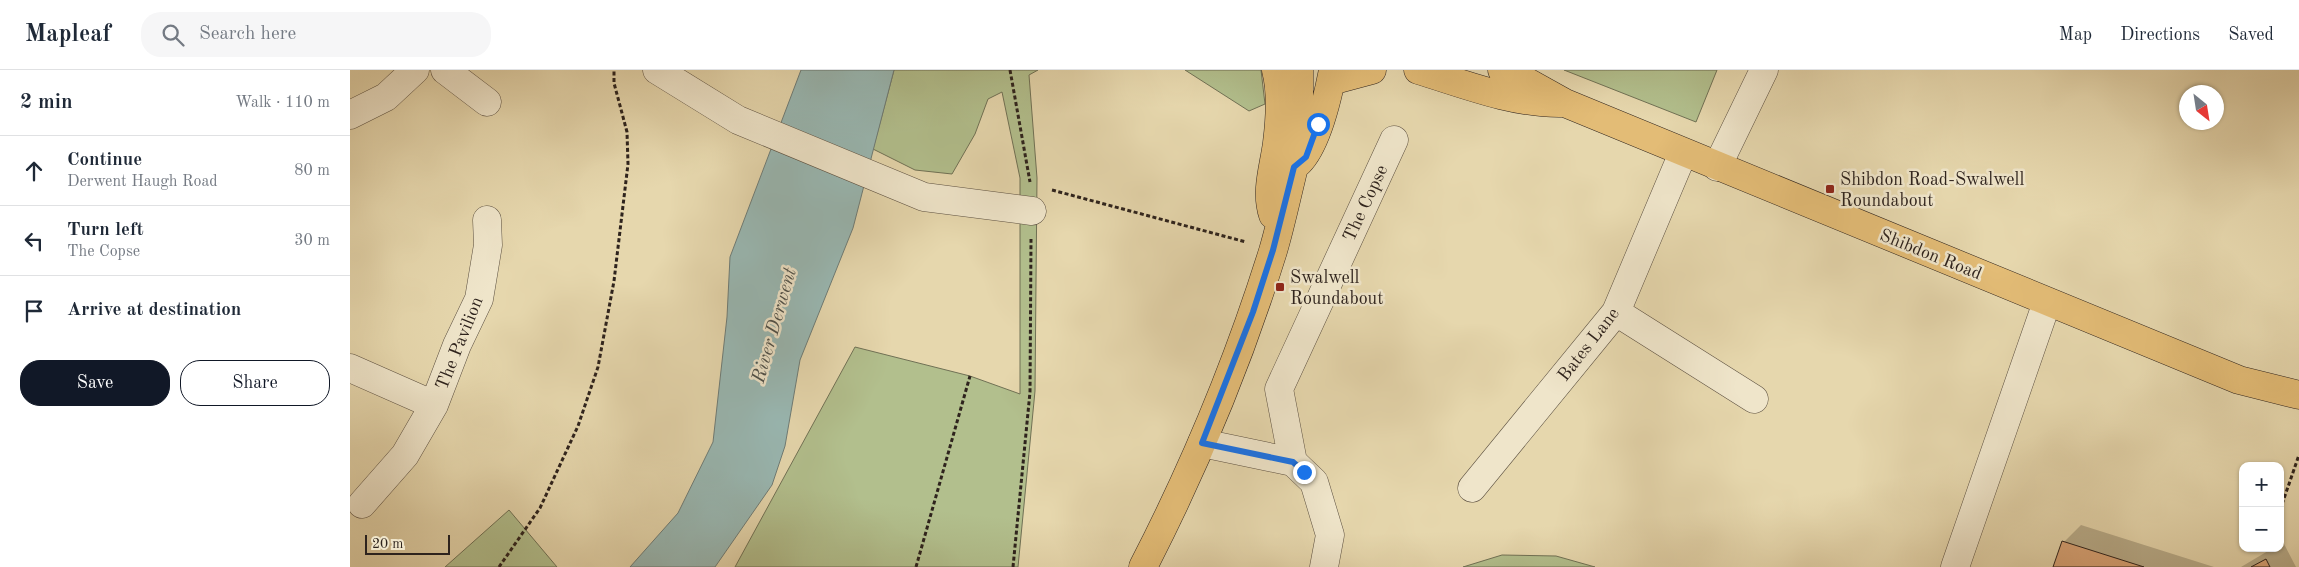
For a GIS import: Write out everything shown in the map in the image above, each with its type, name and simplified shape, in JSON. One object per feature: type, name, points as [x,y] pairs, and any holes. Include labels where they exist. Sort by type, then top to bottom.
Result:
[{"type":"main road","points":[[1276,70],[1279,82],[1279,122],[1269,202],[1276,240]]},
{"type":"main road","points":[[1143,567],[1202,443],[1253,312],[1276,240],[1294,167],[1292,154],[1299,110],[1299,70]]},
{"type":"main road","points":[[1294,167],[1306,157],[1332,75],[1372,70]]},
{"type":"main road","name":"Shibdon Road","points":[[1418,70],[1534,103],[1565,103]]},
{"type":"main road","name":"Shibdon Road","points":[[1502,70],[1565,103],[2047,302],[2240,380],[2299,395]]},
{"type":"street","points":[[350,115],[386,97],[415,70]]},
{"type":"street","points":[[444,70],[487,102]]},
{"type":"street","points":[[657,70],[738,120],[924,197],[1032,211]]},
{"type":"street","points":[[1717,167],[1764,70]]},
{"type":"street","name":"The Copse","points":[[1293,462],[1279,389],[1394,140]]},
{"type":"street","name":"Bates Lane","points":[[1472,488],[1616,312],[1683,153]]},
{"type":"street","name":"The Pavilion","points":[[362,504],[405,455],[434,405],[457,345],[479,299],[488,245],[487,220]]},
{"type":"street","points":[[1955,567],[2047,302]]},
{"type":"street","points":[[1616,312],[1754,399]]},
{"type":"street","name":"The Pavilion","points":[[350,368],[434,405]]},
{"type":"street","points":[[1202,443],[1293,462],[1314,482],[1330,535],[1324,567]]},
{"type":"path","points":[[499,567],[540,508],[578,426],[598,367],[614,281],[628,164],[627,132],[614,83],[614,70]]},
{"type":"path","points":[[1010,70],[1027,156],[1032,211],[1030,392],[1013,567]]},
{"type":"path","points":[[1049,189],[1276,240]]},
{"type":"path","points":[[916,567],[970,376]]},
{"type":"path","points":[[2281,507],[2299,455]]},
{"type":"green space","points":[[894,70],[1038,70],[1029,75],[1037,178],[1035,391],[1018,567],[735,567],[855,347],[970,376],[1020,394],[1020,178],[1002,92],[988,99],[975,134],[952,174],[915,170],[873,149]]},
{"type":"green space","points":[[1185,70],[1261,70],[1265,104],[1249,111]]},
{"type":"green space","points":[[1564,70],[1717,70],[1696,122]]},
{"type":"green space","points":[[509,510],[557,567],[445,567]]},
{"type":"green space","points":[[1502,555],[1556,556],[1595,567],[1463,567]]},
{"type":"water","name":"River Derwent","points":[[801,70],[894,70],[853,228],[800,360],[785,446],[772,485],[715,567],[630,567],[678,513],[713,442],[727,317],[730,257]]},
{"type":"building","points":[[2062,541],[2144,567],[2053,567]]},
{"type":"building","points":[[2266,559],[2270,567],[2251,567]]},
{"type":"place","name":"Shibdon Road-Swalwell Roundabout","points":[[1830,189]]},
{"type":"place","name":"Swalwell Roundabout","points":[[1280,287]]},
{"type":"route","points":[[1304,472],[1293,462],[1202,443],[1253,312],[1273,250],[1294,167],[1306,157],[1318,124]]}]
